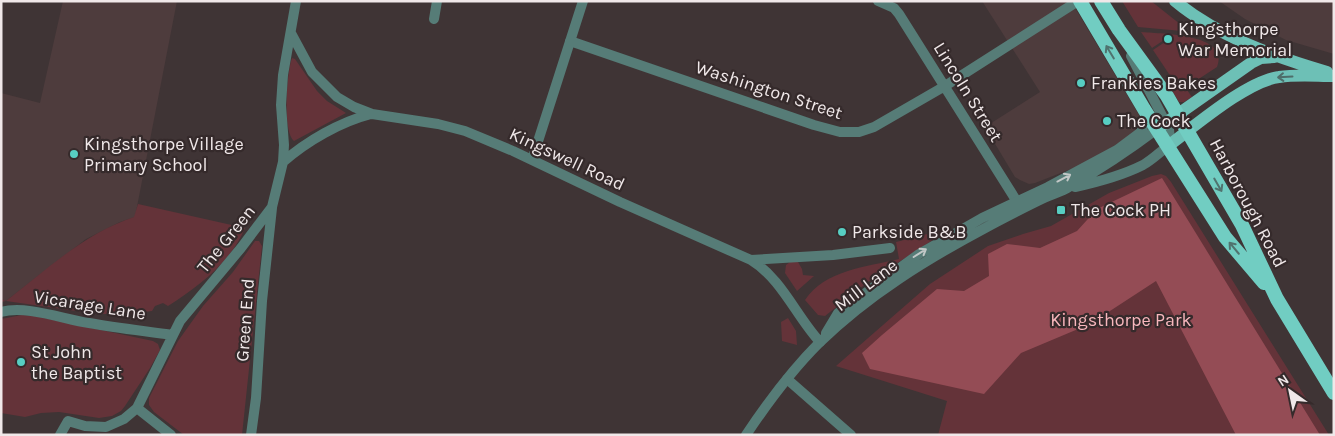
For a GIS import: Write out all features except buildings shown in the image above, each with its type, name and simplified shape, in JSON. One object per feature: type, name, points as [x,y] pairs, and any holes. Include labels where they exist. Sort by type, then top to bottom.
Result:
[{"type":"highway","name":"Harborough Road","points":[[1079,1],[1144,109],[1188,132],[1242,225],[1277,299],[1332,388]]},
{"type":"highway","name":"Harborough Road","points":[[1101,1],[1119,30],[1167,121],[1168,146],[1225,237],[1277,299]]},
{"type":"main road","points":[[1175,1],[1216,28],[1277,57],[1334,75]]},
{"type":"main road","points":[[1167,121],[1252,62],[1261,58],[1277,57]]},
{"type":"main road","points":[[1168,146],[1256,84],[1280,77],[1334,75]]},
{"type":"street","name":"The Green","points":[[137,408],[165,355],[173,335],[188,310],[223,270],[272,207],[283,162],[284,145],[281,105],[283,75],[296,1]]},
{"type":"street","points":[[434,19],[437,1]]},
{"type":"street","points":[[532,160],[583,1]]},
{"type":"street","name":"Lincoln Street","points":[[878,1],[894,8],[899,14],[1019,205]]},
{"type":"street","name":"Washington Street","points":[[570,41],[814,125],[840,132],[860,132],[874,127],[945,86],[1079,1]]},
{"type":"street","name":"Kingswell Road","points":[[291,33],[312,72],[337,97],[354,107],[372,114],[438,124],[465,131],[751,260],[769,274],[820,342]]},
{"type":"street","points":[[1019,205],[1048,187],[1117,150],[1141,132],[1146,120],[1144,109]]},
{"type":"street","points":[[283,162],[295,152],[325,134],[355,118],[372,114]]},
{"type":"street","name":"Mill Lane","points":[[1067,188],[1138,143],[1167,121]]},
{"type":"street","name":"Mill Lane","points":[[746,435],[787,379],[820,342],[861,308],[911,271],[1019,205],[1067,188],[1100,182],[1123,174],[1148,161],[1168,146]]},
{"type":"street","name":"Green End","points":[[251,435],[272,207]]},
{"type":"street","points":[[751,260],[833,255],[890,248]]},
{"type":"street","name":"Vicarage Lane","points":[[1,312],[31,311],[90,323],[173,335]]},
{"type":"street","points":[[787,379],[851,435]]},
{"type":"street","points":[[60,435],[68,421],[85,426],[106,427],[124,419],[137,408],[171,435]]},
{"type":"shaded area","name":"Kingsthorpe Village Primary School","points":[[63,1],[177,1],[135,217],[120,222],[86,239],[6,301],[1,299],[1,93],[40,103]]},
{"type":"shaded area","points":[[982,1],[1071,1],[1139,115],[1140,125],[1138,130],[1094,160],[1035,183],[1029,184],[1015,177],[985,127],[1040,92]]},
{"type":"shaded area","points":[[1219,1],[1334,1],[1334,54],[1286,40],[1245,19]]},
{"type":"shaded area","points":[[1162,178],[1320,435],[1236,435],[1156,281],[1090,324],[1021,353],[984,394],[870,369],[862,353],[937,289],[964,291],[989,276],[988,254],[1007,244],[1040,248],[1077,231],[1097,209]]},
{"type":"green space","points":[[1122,1],[1151,1],[1185,28],[1182,31],[1138,27]]},
{"type":"green space","points":[[1141,32],[1191,37],[1204,42],[1213,47],[1218,56],[1217,67],[1194,82],[1191,77],[1187,80],[1189,86],[1169,74],[1153,50],[1165,42],[1164,40],[1152,48]]},
{"type":"green space","points":[[292,58],[295,59],[317,91],[327,101],[346,113],[294,141],[290,135],[287,114],[287,88]]},
{"type":"green space","points":[[1165,79],[1187,90],[1192,97],[1184,102],[1179,102]]},
{"type":"green space","name":"Kingsthorpe Park","points":[[1161,174],[1166,176],[1171,182],[1329,435],[938,435],[947,401],[836,366],[930,284],[988,246],[1051,226],[1109,193]]},
{"type":"green space","points":[[138,204],[245,228],[231,252],[213,273],[191,291],[168,306],[163,303],[155,306],[152,311],[121,315],[90,313],[6,301],[83,242],[116,224],[134,217]]},
{"type":"green space","points":[[935,232],[939,236],[868,282],[825,316],[818,315],[805,300],[823,282],[835,276],[847,271],[899,259],[896,242]]},
{"type":"green space","points":[[255,241],[259,241],[262,246],[242,435],[184,435],[154,412],[149,405],[149,398],[178,341],[203,306],[233,272]]},
{"type":"green space","points":[[790,262],[798,262],[803,275],[814,276],[797,291],[785,273],[786,265]]},
{"type":"green space","points":[[22,315],[35,316],[153,341],[158,344],[160,350],[125,406],[121,411],[112,416],[99,418],[59,412],[41,413],[25,417],[1,413],[1,319]]},
{"type":"green space","points":[[788,318],[796,331],[797,345],[782,341],[781,322]]},
{"type":"place","name":"Kingsthorpe War Memorial","points":[[1168,39]]},
{"type":"place","name":"Frankies Bakes","points":[[1081,83]]},
{"type":"place","name":"The Cock","points":[[1107,121]]},
{"type":"place","name":"Kingsthorpe Village Primary School","points":[[74,154]]},
{"type":"place","name":"The Cock PH","points":[[1061,210]]},
{"type":"place","name":"Parkside B&B","points":[[842,232]]},
{"type":"place","name":"St John the Baptist","points":[[21,362]]}]
